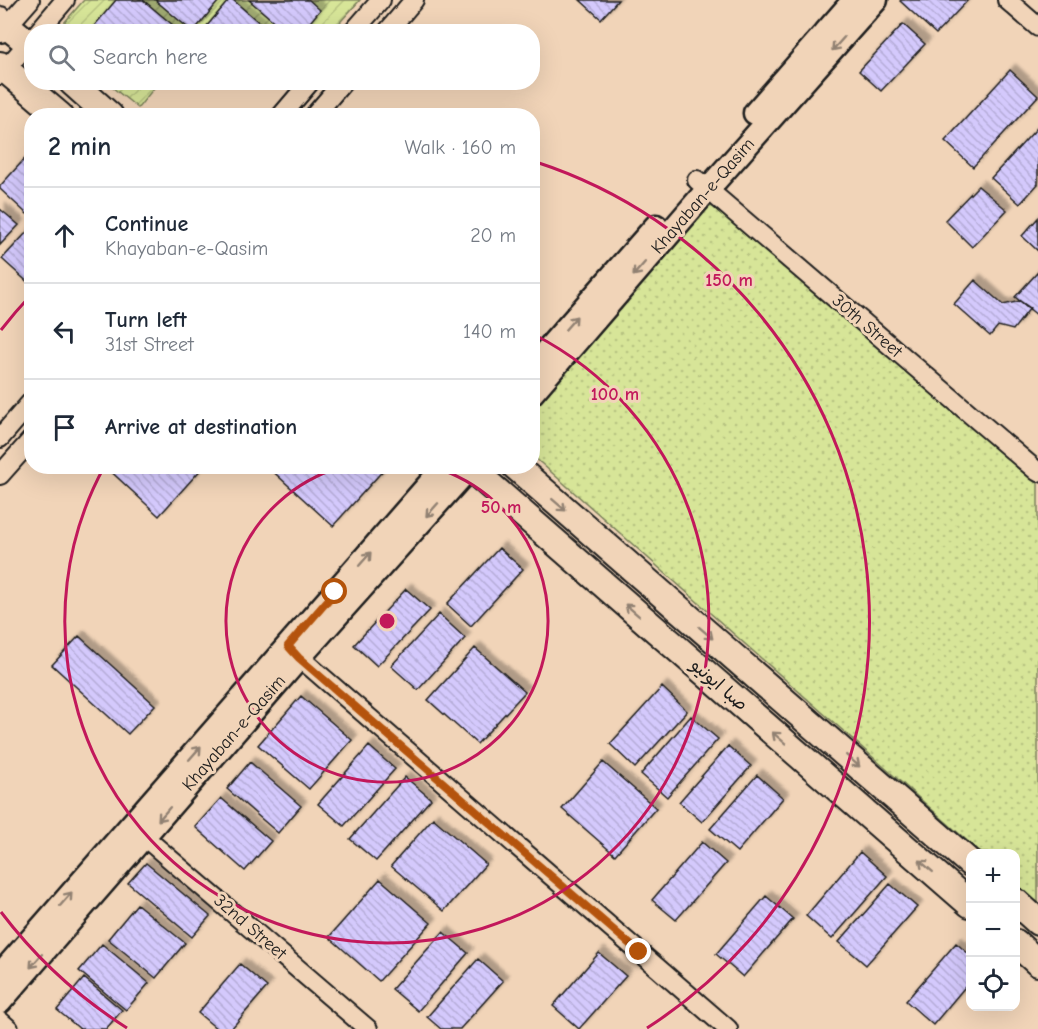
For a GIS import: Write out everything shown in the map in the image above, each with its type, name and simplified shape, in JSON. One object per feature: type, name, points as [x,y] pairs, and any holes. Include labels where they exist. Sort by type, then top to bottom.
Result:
[{"type":"main road","points":[[2,27],[24,37]]},
{"type":"main road","points":[[1,70],[24,88]]},
{"type":"main road","points":[[27,90],[50,108]]},
{"type":"main road","points":[[81,90],[101,108]]},
{"type":"main road","name":"صبا ایونیو","points":[[471,474],[969,903]]},
{"type":"main road","name":"صبا ایونیو","points":[[524,474],[966,860]]},
{"type":"main road","points":[[1017,903],[1038,922]]},
{"type":"main road","points":[[1020,947],[1038,963]]},
{"type":"street","points":[[2,27],[30,0]]},
{"type":"street","points":[[45,24],[65,0]]},
{"type":"street","points":[[361,24],[381,0]]},
{"type":"street","points":[[394,24],[414,0]]},
{"type":"street","name":"Khayaban-e-Qasim","points":[[540,383],[854,0]]},
{"type":"street","name":"Khayaban-e-Qasim","points":[[540,358],[876,0]]},
{"type":"street","points":[[1007,0],[1038,27]]},
{"type":"street","points":[[1,70],[24,48]]},
{"type":"street","points":[[288,108],[303,90]]},
{"type":"street","points":[[321,108],[336,90]]},
{"type":"street","name":"30th Street","points":[[702,184],[1038,472]]},
{"type":"street","points":[[0,438],[24,410]]},
{"type":"street","points":[[0,475],[24,448]]},
{"type":"street","name":"Khayaban-e-Qasim","points":[[0,1002],[138,831],[294,652],[457,474]]},
{"type":"street","points":[[294,652],[728,1029]]},
{"type":"street","name":"Khayaban-e-Qasim","points":[[0,975],[138,831]]},
{"type":"street","name":"32nd Street","points":[[138,831],[368,1029]]},
{"type":"street","points":[[0,1021],[9,1029]]},
{"type":"green space","points":[[84,0],[360,0],[338,24],[63,24]]},
{"type":"green space","points":[[116,90],[152,90],[138,108]]},
{"type":"green space","points":[[711,201],[1038,483],[1038,904],[1020,888],[1020,849],[976,849],[540,462],[540,403]]},
{"type":"building","points":[[116,0],[143,0],[172,24],[96,24]]},
{"type":"building","points":[[155,0],[215,0],[218,2],[200,24],[184,24]]},
{"type":"building","points":[[229,0],[233,0],[261,24],[209,24]]},
{"type":"building","points":[[249,0],[309,0],[320,10],[309,24],[277,24]]},
{"type":"building","points":[[580,0],[618,0],[601,19]]},
{"type":"building","points":[[901,0],[968,0],[936,34]]},
{"type":"building","points":[[903,24],[925,44],[881,91],[859,71]]},
{"type":"building","points":[[1010,70],[1038,96],[973,167],[945,141]]},
{"type":"building","points":[[1038,127],[1038,184],[1020,204],[991,178]]},
{"type":"building","points":[[24,160],[24,211],[0,189],[0,186]]},
{"type":"building","points":[[978,186],[1007,210],[972,247],[945,220]]},
{"type":"building","points":[[0,209],[19,225],[0,245]]},
{"type":"building","points":[[1038,218],[1038,251],[1022,236]]},
{"type":"building","points":[[24,235],[24,279],[2,259]]},
{"type":"building","points":[[1038,272],[1038,316],[1015,297]]},
{"type":"building","points":[[975,280],[1003,305],[1020,301],[1030,308],[1013,330],[998,326],[990,336],[954,304]]},
{"type":"building","points":[[114,474],[197,474],[159,516]]},
{"type":"building","points":[[276,474],[380,474],[333,526]]},
{"type":"building","points":[[499,548],[523,569],[471,626],[447,604]]},
{"type":"building","points":[[406,589],[430,610],[377,666],[354,645]]},
{"type":"building","points":[[439,614],[465,638],[418,690],[391,666]]},
{"type":"building","points":[[79,636],[155,705],[128,734],[52,665]]},
{"type":"building","points":[[475,648],[525,692],[477,744],[428,700]]},
{"type":"building","points":[[662,687],[687,711],[635,768],[610,744]]},
{"type":"building","points":[[301,696],[352,740],[309,789],[258,745]]},
{"type":"building","points":[[691,716],[718,739],[667,797],[641,774]]},
{"type":"building","points":[[369,746],[395,769],[344,826],[318,804]]},
{"type":"building","points":[[728,746],[751,766],[702,822],[679,802]]},
{"type":"building","points":[[250,762],[301,806],[278,833],[227,789]]},
{"type":"building","points":[[603,762],[656,808],[615,855],[562,809]]},
{"type":"building","points":[[757,775],[783,798],[737,852],[710,829]]},
{"type":"building","points":[[405,777],[431,799],[376,861],[350,839]]},
{"type":"building","points":[[221,798],[271,841],[245,871],[195,827]]},
{"type":"building","points":[[433,818],[486,864],[444,911],[391,866]]},
{"type":"building","points":[[702,842],[726,863],[676,920],[652,900]]},
{"type":"building","points":[[860,852],[887,876],[832,939],[806,916]]},
{"type":"building","points":[[146,863],[210,916],[192,937],[128,883]]},
{"type":"building","points":[[380,879],[431,923],[379,981],[329,937]]},
{"type":"building","points":[[890,884],[917,907],[866,965],[839,942]]},
{"type":"building","points":[[766,896],[793,919],[743,977],[716,954]]},
{"type":"building","points":[[137,904],[185,943],[156,978],[108,939]]},
{"type":"building","points":[[443,932],[468,953],[418,1011],[392,989]]},
{"type":"building","points":[[956,943],[966,952],[966,986],[933,1025],[906,1001]]},
{"type":"building","points":[[102,944],[149,983],[126,1010],[79,971]]},
{"type":"building","points":[[599,953],[626,976],[579,1029],[553,1006]]},
{"type":"building","points":[[478,959],[503,981],[460,1029],[441,1029],[427,1017]]},
{"type":"building","points":[[240,964],[267,987],[231,1029],[217,1029],[198,1013]]},
{"type":"building","points":[[84,978],[122,1010],[106,1029],[80,1029],[57,1010]]},
{"type":"route","points":[[335,592],[288,646],[299,658],[639,952]]}]
